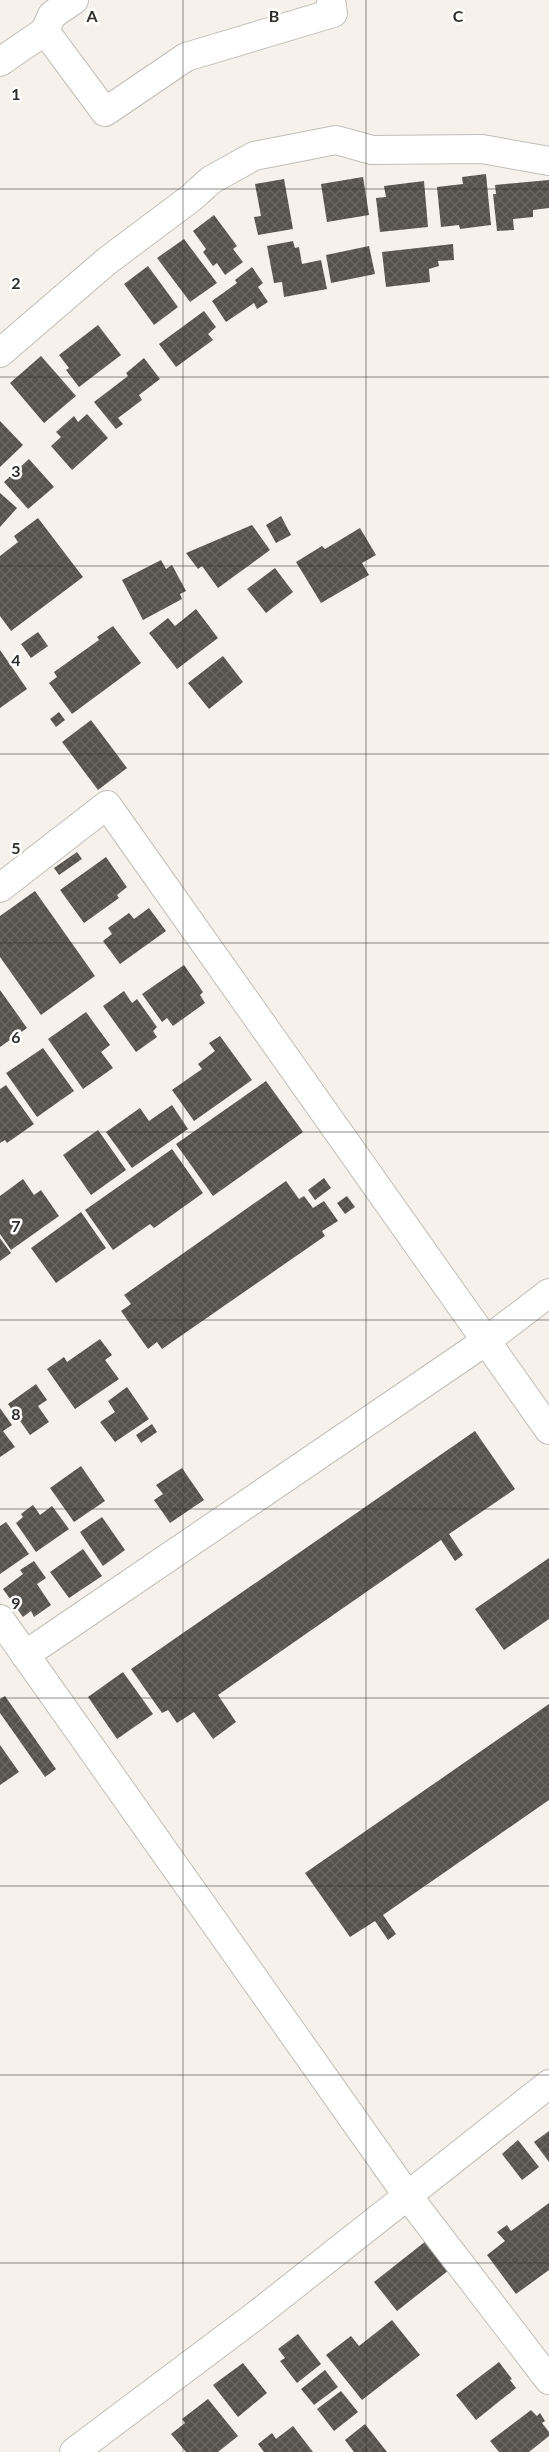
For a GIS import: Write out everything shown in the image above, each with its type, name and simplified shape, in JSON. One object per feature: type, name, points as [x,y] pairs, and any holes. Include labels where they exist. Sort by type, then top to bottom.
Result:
[{"type":"street","points":[[0,62],[45,31],[52,15],[74,0]]},
{"type":"street","points":[[45,31],[105,112],[186,57],[333,13],[331,0]]},
{"type":"street","points":[[0,353],[107,261],[192,198],[211,180],[254,156],[336,140],[372,150],[482,149],[549,161]]},
{"type":"street","points":[[0,888],[107,806],[549,1430]]},
{"type":"street","points":[[25,1655],[486,1341],[549,1293]]},
{"type":"street","points":[[0,1619],[408,2195],[549,2380]]},
{"type":"street","points":[[74,2452],[255,2316],[549,2084]]},
{"type":"building","points":[[486,174],[491,225],[460,229],[459,225],[441,227],[437,187],[463,184],[462,177]]},
{"type":"building","points":[[363,177],[369,215],[327,222],[321,184]]},
{"type":"building","points":[[284,179],[293,229],[258,235],[254,217],[261,216],[255,184]]},
{"type":"building","points":[[549,180],[549,208],[533,210],[533,217],[513,219],[514,230],[497,231],[493,194],[496,194],[495,185]]},
{"type":"building","points":[[424,181],[428,227],[380,232],[376,198],[386,197],[384,186]]},
{"type":"building","points":[[214,215],[237,246],[233,249],[243,262],[225,275],[217,263],[213,266],[203,252],[206,249],[193,231]]},
{"type":"building","points":[[184,239],[217,283],[190,302],[157,258]]},
{"type":"building","points":[[293,241],[295,248],[299,247],[302,264],[321,260],[327,289],[284,297],[282,282],[274,283],[267,246]]},
{"type":"building","points":[[453,244],[454,260],[438,261],[439,266],[429,269],[430,282],[386,287],[382,252]]},
{"type":"building","points":[[369,246],[375,274],[331,283],[326,255]]},
{"type":"building","points":[[148,266],[178,307],[154,325],[124,284]]},
{"type":"building","points":[[252,267],[263,283],[258,287],[268,302],[257,309],[254,303],[226,322],[212,301],[237,283],[235,280]]},
{"type":"building","points":[[204,311],[216,327],[208,334],[213,340],[176,367],[159,344]]},
{"type":"building","points":[[98,325],[121,355],[79,387],[66,370],[69,368],[59,355]]},
{"type":"building","points":[[41,356],[76,396],[44,423],[10,383]]},
{"type":"building","points":[[144,358],[160,379],[139,395],[142,400],[118,418],[123,424],[116,429],[94,402],[128,376],[126,373]]},
{"type":"building","points":[[87,414],[108,438],[72,470],[51,446],[61,437],[56,432],[74,416],[78,422]]},
{"type":"building","points":[[0,421],[23,445],[0,467]]},
{"type":"building","points":[[29,459],[54,487],[28,509],[4,482]]},
{"type":"building","points":[[0,493],[17,508],[0,527]]},
{"type":"building","points":[[281,516],[291,535],[276,543],[266,525]]},
{"type":"building","points":[[38,518],[83,577],[11,631],[0,616],[0,556],[18,542],[14,536]]},
{"type":"building","points":[[252,525],[270,550],[218,588],[202,566],[198,569],[186,553]]},
{"type":"building","points":[[360,528],[376,555],[362,563],[369,575],[321,603],[296,562],[322,546],[325,549]]},
{"type":"building","points":[[161,560],[166,569],[172,565],[186,591],[180,594],[182,599],[143,620],[122,580]]},
{"type":"building","points":[[275,568],[293,592],[266,613],[247,589]]},
{"type":"building","points":[[196,609],[218,638],[177,669],[149,633],[168,618],[175,626]]},
{"type":"building","points":[[113,626],[141,663],[72,714],[49,683],[57,677],[54,672],[99,640],[97,637]]},
{"type":"building","points":[[38,632],[48,646],[31,658],[21,644]]},
{"type":"building","points":[[0,650],[27,689],[0,708]]},
{"type":"building","points":[[223,656],[243,682],[209,709],[188,683]]},
{"type":"building","points":[[59,712],[65,720],[56,727],[50,719]]},
{"type":"building","points":[[91,720],[127,768],[98,790],[62,742]]},
{"type":"building","points":[[77,852],[82,859],[59,875],[54,868]]},
{"type":"building","points":[[106,857],[127,887],[117,895],[119,898],[84,923],[60,890]]},
{"type":"building","points":[[35,891],[95,976],[41,1015],[0,957],[0,916]]},
{"type":"building","points":[[149,908],[166,931],[120,964],[103,941],[112,934],[108,928],[129,913],[134,919]]},
{"type":"building","points":[[184,965],[203,992],[200,995],[205,1003],[173,1026],[167,1018],[162,1022],[142,994]]},
{"type":"building","points":[[0,990],[27,1028],[0,1047]]},
{"type":"building","points":[[124,991],[132,1003],[137,999],[157,1027],[153,1031],[157,1037],[136,1052],[103,1006]]},
{"type":"building","points":[[86,1012],[110,1045],[101,1052],[113,1068],[83,1089],[48,1039]]},
{"type":"building","points":[[220,1036],[252,1080],[194,1121],[172,1090],[202,1069],[198,1064],[215,1051],[209,1043]]},
{"type":"building","points":[[43,1048],[74,1091],[37,1117],[6,1073]]},
{"type":"building","points":[[266,1081],[303,1132],[213,1196],[176,1144]]},
{"type":"building","points":[[6,1085],[34,1124],[7,1143],[5,1140],[0,1143],[0,1089]]},
{"type":"building","points":[[172,1105],[188,1129],[132,1168],[106,1132],[140,1108],[149,1121]]},
{"type":"building","points":[[98,1130],[126,1170],[91,1195],[63,1155]]},
{"type":"building","points":[[172,1149],[203,1193],[154,1228],[150,1224],[113,1250],[85,1210]]},
{"type":"building","points":[[324,1178],[331,1188],[315,1200],[308,1190]]},
{"type":"building","points":[[23,1179],[34,1195],[41,1190],[59,1216],[11,1250],[0,1234],[0,1196]]},
{"type":"building","points":[[286,1181],[299,1199],[304,1196],[313,1208],[324,1201],[338,1221],[322,1231],[325,1236],[162,1349],[157,1342],[148,1349],[121,1311],[131,1304],[124,1295]]},
{"type":"building","points":[[347,1196],[355,1207],[345,1214],[337,1203]]},
{"type":"building","points":[[81,1212],[106,1248],[56,1283],[31,1248]]},
{"type":"building","points":[[0,1238],[11,1253],[0,1261]]},
{"type":"building","points":[[100,1339],[112,1355],[105,1360],[119,1379],[75,1409],[47,1369],[64,1357],[67,1362]]},
{"type":"building","points":[[36,1384],[47,1400],[38,1406],[49,1422],[30,1435],[8,1404]]},
{"type":"building","points":[[127,1387],[149,1419],[115,1442],[100,1422],[115,1412],[108,1401]]},
{"type":"building","points":[[0,1408],[12,1425],[3,1431],[15,1447],[0,1457]]},
{"type":"building","points":[[152,1424],[157,1432],[141,1443],[136,1435]]},
{"type":"building","points":[[475,1431],[515,1489],[449,1534],[463,1555],[455,1561],[441,1540],[218,1695],[236,1722],[213,1739],[194,1712],[177,1723],[168,1710],[162,1713],[131,1669]]},
{"type":"building","points":[[81,1466],[105,1501],[74,1522],[50,1488]]},
{"type":"building","points":[[182,1468],[204,1500],[170,1523],[154,1500],[163,1494],[156,1485]]},
{"type":"building","points":[[33,1505],[40,1515],[52,1506],[69,1529],[36,1552],[16,1523],[23,1517],[21,1514]]},
{"type":"building","points":[[102,1517],[125,1550],[103,1566],[80,1532]]},
{"type":"building","points":[[6,1522],[29,1554],[0,1574],[0,1526]]},
{"type":"building","points":[[83,1549],[102,1576],[69,1598],[50,1572]]},
{"type":"building","points":[[549,1558],[549,1619],[504,1650],[475,1609]]},
{"type":"building","points":[[34,1561],[46,1578],[37,1584],[51,1605],[34,1617],[31,1611],[23,1617],[3,1589],[23,1574],[20,1570]]},
{"type":"building","points":[[123,1672],[153,1714],[117,1739],[88,1697]]},
{"type":"building","points":[[5,1696],[56,1769],[45,1777],[0,1713],[0,1699]]},
{"type":"building","points":[[549,1704],[549,1800],[383,1915],[396,1934],[388,1940],[375,1921],[350,1937],[305,1873]]},
{"type":"building","points":[[0,1745],[19,1772],[0,1785]]},
{"type":"building","points":[[549,2131],[549,2162],[534,2142]]},
{"type":"building","points":[[518,2140],[539,2167],[522,2180],[502,2154]]},
{"type":"building","points":[[549,2203],[549,2270],[516,2294],[487,2255],[505,2241],[497,2232],[507,2225],[511,2231]]},
{"type":"building","points":[[426,2241],[449,2270],[397,2311],[374,2282]]},
{"type":"building","points":[[392,2320],[420,2355],[362,2400],[326,2355],[351,2336],[359,2346]]},
{"type":"building","points":[[298,2334],[321,2364],[297,2383],[280,2361],[285,2358],[278,2349]]},
{"type":"building","points":[[499,2362],[512,2379],[510,2380],[516,2388],[476,2420],[456,2395]]},
{"type":"building","points":[[243,2363],[267,2393],[238,2417],[213,2385]]},
{"type":"building","points":[[325,2370],[338,2387],[314,2405],[301,2389]]},
{"type":"building","points":[[341,2391],[358,2412],[334,2431],[317,2409]]},
{"type":"building","points":[[208,2399],[238,2436],[218,2452],[186,2452],[171,2434],[185,2423],[182,2419]]},
{"type":"building","points":[[531,2410],[537,2416],[540,2413],[545,2421],[542,2423],[549,2432],[549,2436],[529,2452],[499,2452],[490,2441]]},
{"type":"building","points":[[365,2424],[387,2452],[354,2452],[345,2440]]},
{"type":"building","points":[[293,2426],[313,2452],[264,2452],[258,2444],[272,2433],[276,2439]]}]
